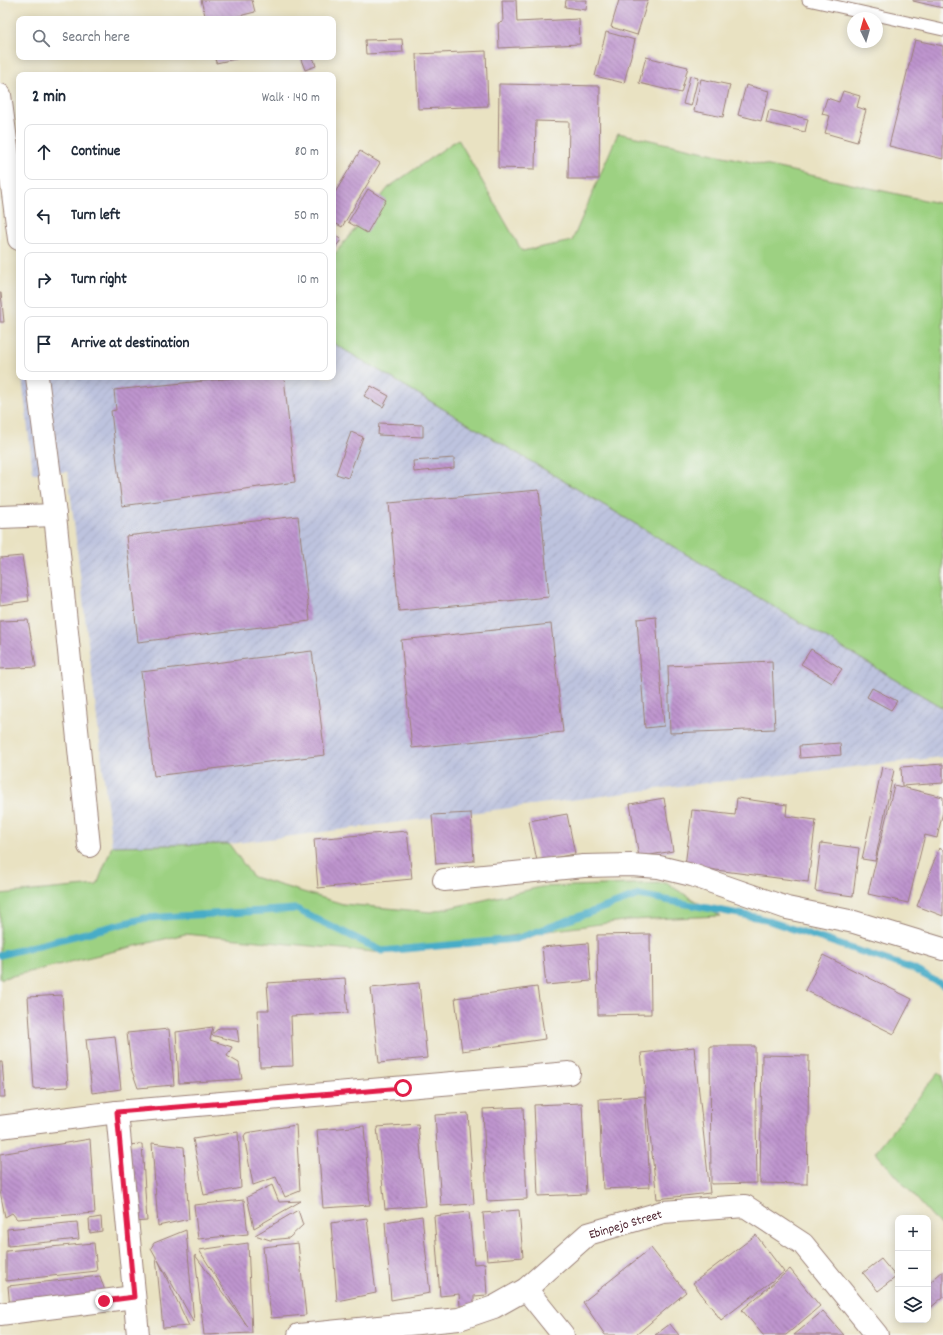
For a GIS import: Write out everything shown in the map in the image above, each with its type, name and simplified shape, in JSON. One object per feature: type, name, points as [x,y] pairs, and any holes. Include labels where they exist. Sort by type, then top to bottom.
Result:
[{"type":"street","points":[[0,95],[16,216]]},
{"type":"street","points":[[37,380],[55,515],[89,846]]},
{"type":"street","points":[[0,517],[55,515]]},
{"type":"street","points":[[444,880],[584,866],[631,865],[659,867],[692,876],[787,908],[854,922],[943,949]]},
{"type":"street","points":[[0,1127],[117,1112],[569,1073]]},
{"type":"street","points":[[117,1112],[138,1335]]},
{"type":"street","name":"Ebinpejo Street","points":[[299,1335],[459,1319],[494,1307],[526,1289],[588,1234],[663,1212],[745,1206],[803,1244],[877,1335]]},
{"type":"street","points":[[526,1289],[563,1335]]},
{"type":"street","points":[[0,1314],[134,1297]]},
{"type":"lane","points":[[808,0],[943,30]]},
{"type":"shaded area","points":[[336,345],[943,708],[943,757],[680,786],[229,844],[112,846],[68,472],[33,473],[22,380],[336,380]]},
{"type":"green space","points":[[618,133],[943,204],[943,708],[336,345],[336,252],[389,187],[458,139],[522,251],[572,241]]},
{"type":"green space","points":[[229,844],[253,877],[343,904],[431,912],[541,887],[666,883],[720,916],[630,920],[384,953],[185,934],[0,979],[0,894],[97,885],[112,846]]},
{"type":"green space","points":[[938,1073],[943,1076],[943,1228],[875,1152]]},
{"type":"building","points":[[201,0],[252,0],[255,12],[239,16],[205,16]]},
{"type":"building","points":[[502,0],[516,0],[517,22],[579,19],[580,44],[499,48],[498,23],[503,22]]},
{"type":"building","points":[[566,0],[587,0],[586,10],[565,7]]},
{"type":"building","points":[[619,0],[648,0],[637,35],[611,27]]},
{"type":"building","points":[[943,0],[943,8],[913,1]]},
{"type":"building","points":[[606,32],[635,40],[624,83],[595,76]]},
{"type":"building","points":[[402,39],[403,52],[366,54],[365,40]]},
{"type":"building","points":[[915,40],[943,46],[943,159],[889,146]]},
{"type":"building","points":[[486,51],[488,106],[418,109],[416,54]]},
{"type":"building","points":[[646,57],[688,67],[681,93],[639,83]]},
{"type":"building","points":[[216,60],[230,60],[216,63]]},
{"type":"building","points":[[301,60],[314,60],[316,66],[305,70]]},
{"type":"building","points":[[690,76],[698,78],[691,106],[683,104]]},
{"type":"building","points":[[701,79],[730,85],[723,117],[694,111]]},
{"type":"building","points":[[499,84],[600,86],[599,179],[568,179],[569,122],[536,121],[535,169],[498,168]]},
{"type":"building","points":[[746,85],[769,91],[761,121],[738,115]]},
{"type":"building","points":[[843,91],[860,96],[857,107],[866,110],[857,142],[825,133],[830,116],[822,114],[827,98],[839,102]]},
{"type":"building","points":[[769,110],[808,119],[805,132],[766,123]]},
{"type":"building","points":[[360,151],[380,163],[342,227],[336,224],[336,191]]},
{"type":"building","points":[[368,189],[386,200],[367,233],[348,222]]},
{"type":"building","points":[[336,236],[341,240],[336,246]]},
{"type":"building","points":[[1,293],[4,322],[0,322]]},
{"type":"building","points":[[212,380],[284,380],[295,482],[122,506],[111,411],[116,410],[114,390]]},
{"type":"building","points":[[371,386],[389,396],[383,407],[364,396]]},
{"type":"building","points":[[379,423],[423,425],[423,437],[378,435]]},
{"type":"building","points":[[351,432],[363,437],[348,478],[336,474]]},
{"type":"building","points":[[454,458],[454,468],[414,472],[413,461]]},
{"type":"building","points":[[539,490],[549,597],[399,611],[389,503]]},
{"type":"building","points":[[298,516],[310,621],[138,642],[126,536]]},
{"type":"building","points":[[22,556],[29,601],[0,605],[0,558]]},
{"type":"building","points":[[656,617],[664,726],[645,728],[637,619]]},
{"type":"building","points":[[28,620],[36,667],[0,669],[0,621]]},
{"type":"building","points":[[551,624],[563,732],[412,748],[401,640]]},
{"type":"building","points":[[811,649],[842,669],[832,683],[801,664]]},
{"type":"building","points":[[312,651],[325,755],[154,776],[141,672]]},
{"type":"building","points":[[772,661],[775,729],[670,733],[668,666]]},
{"type":"building","points":[[872,688],[897,701],[891,710],[867,697]]},
{"type":"building","points":[[840,743],[841,755],[800,758],[799,746]]},
{"type":"building","points":[[943,764],[943,783],[902,786],[901,767]]},
{"type":"building","points":[[882,767],[894,770],[875,861],[862,859]]},
{"type":"building","points":[[894,785],[943,797],[943,811],[937,838],[925,835],[908,903],[868,894]]},
{"type":"building","points":[[664,798],[673,851],[639,857],[630,804]]},
{"type":"building","points":[[737,798],[787,805],[786,816],[816,820],[808,882],[685,866],[692,810],[735,815]]},
{"type":"building","points":[[471,813],[474,861],[436,864],[432,815]]},
{"type":"building","points":[[567,814],[575,854],[537,861],[529,821]]},
{"type":"building","points":[[407,831],[412,879],[318,888],[314,839]]},
{"type":"building","points":[[821,843],[859,848],[853,896],[815,891]]},
{"type":"building","points":[[939,848],[943,850],[943,916],[917,906]]},
{"type":"building","points":[[650,934],[651,1014],[598,1015],[597,935]]},
{"type":"building","points":[[588,943],[591,981],[546,985],[542,947]]},
{"type":"building","points":[[823,955],[912,999],[894,1034],[805,990]]},
{"type":"building","points":[[345,978],[348,1013],[291,1016],[293,1066],[260,1067],[258,1010],[269,1010],[267,983]]},
{"type":"building","points":[[419,983],[427,1058],[379,1063],[371,988]]},
{"type":"building","points":[[537,987],[545,1039],[462,1051],[455,998]]},
{"type":"building","points":[[62,995],[68,1087],[34,1089],[28,997]]},
{"type":"building","points":[[213,1027],[210,1040],[232,1047],[227,1056],[239,1063],[242,1079],[179,1083],[176,1032]]},
{"type":"building","points":[[219,1028],[237,1028],[239,1042],[211,1035]]},
{"type":"building","points":[[169,1029],[174,1085],[138,1088],[131,1068],[127,1033]]},
{"type":"building","points":[[115,1036],[121,1089],[92,1093],[86,1039]]},
{"type":"building","points":[[710,1046],[755,1046],[757,1183],[711,1184]]},
{"type":"building","points":[[694,1047],[710,1193],[657,1199],[641,1053]]},
{"type":"building","points":[[762,1055],[809,1056],[807,1184],[760,1183]]},
{"type":"building","points":[[0,1062],[2,1062],[5,1097],[0,1097]]},
{"type":"building","points":[[645,1096],[650,1187],[603,1189],[599,1099]]},
{"type":"building","points":[[582,1103],[586,1194],[538,1196],[534,1105]]},
{"type":"building","points":[[523,1107],[527,1199],[487,1201],[483,1109]]},
{"type":"building","points":[[468,1113],[474,1204],[441,1206],[435,1115]]},
{"type":"building","points":[[418,1124],[426,1206],[385,1209],[377,1127]]},
{"type":"building","points":[[296,1125],[300,1191],[285,1197],[276,1177],[253,1185],[244,1136],[246,1133]]},
{"type":"building","points":[[364,1126],[370,1205],[323,1208],[317,1130]]},
{"type":"building","points":[[238,1132],[241,1188],[204,1195],[193,1139]]},
{"type":"building","points":[[90,1139],[95,1213],[17,1219],[12,1213],[5,1217],[0,1191],[0,1154]]},
{"type":"building","points":[[152,1143],[184,1147],[189,1219],[158,1226]]},
{"type":"building","points":[[142,1144],[147,1221],[130,1222],[125,1145]]},
{"type":"building","points":[[272,1185],[279,1202],[301,1201],[254,1228],[247,1197]]},
{"type":"building","points":[[244,1200],[248,1234],[198,1239],[194,1205]]},
{"type":"building","points":[[298,1210],[303,1225],[289,1238],[270,1240],[255,1235]]},
{"type":"building","points":[[519,1210],[523,1257],[487,1260],[483,1213]]},
{"type":"building","points":[[469,1212],[474,1264],[485,1263],[487,1295],[474,1296],[474,1305],[460,1306],[459,1294],[440,1296],[434,1216]]},
{"type":"building","points":[[422,1216],[430,1293],[391,1300],[385,1222]]},
{"type":"building","points":[[101,1217],[102,1231],[90,1233],[89,1219]]},
{"type":"building","points":[[367,1218],[376,1293],[337,1301],[331,1223]]},
{"type":"building","points":[[77,1222],[79,1239],[8,1246],[7,1229]]},
{"type":"building","points":[[186,1230],[194,1322],[158,1260],[189,1326],[163,1328],[156,1257],[151,1248],[154,1243]]},
{"type":"building","points":[[756,1235],[784,1272],[721,1320],[693,1283]]},
{"type":"building","points":[[94,1243],[97,1271],[6,1281],[6,1251]]},
{"type":"building","points":[[248,1243],[252,1333],[204,1335],[195,1255],[248,1327],[199,1250]]},
{"type":"building","points":[[298,1243],[306,1315],[271,1318],[263,1247]]},
{"type":"building","points":[[651,1248],[686,1292],[636,1335],[605,1335],[583,1302]]},
{"type":"building","points":[[881,1259],[895,1278],[878,1291],[863,1273]]},
{"type":"building","points":[[790,1269],[820,1306],[786,1335],[763,1335],[742,1310]]},
{"type":"building","points":[[943,1271],[943,1297],[931,1307],[931,1287],[931,1281]]},
{"type":"building","points":[[100,1276],[107,1297],[10,1308],[8,1286]]},
{"type":"building","points":[[823,1311],[844,1335],[794,1335]]},
{"type":"building","points":[[670,1324],[679,1335],[655,1335]]},
{"type":"waterway","points":[[0,955],[145,918],[296,909],[382,951],[516,939],[639,895],[760,918],[913,969],[943,985]]},
{"type":"route","points":[[104,1301],[134,1297],[117,1112],[403,1088]]}]
